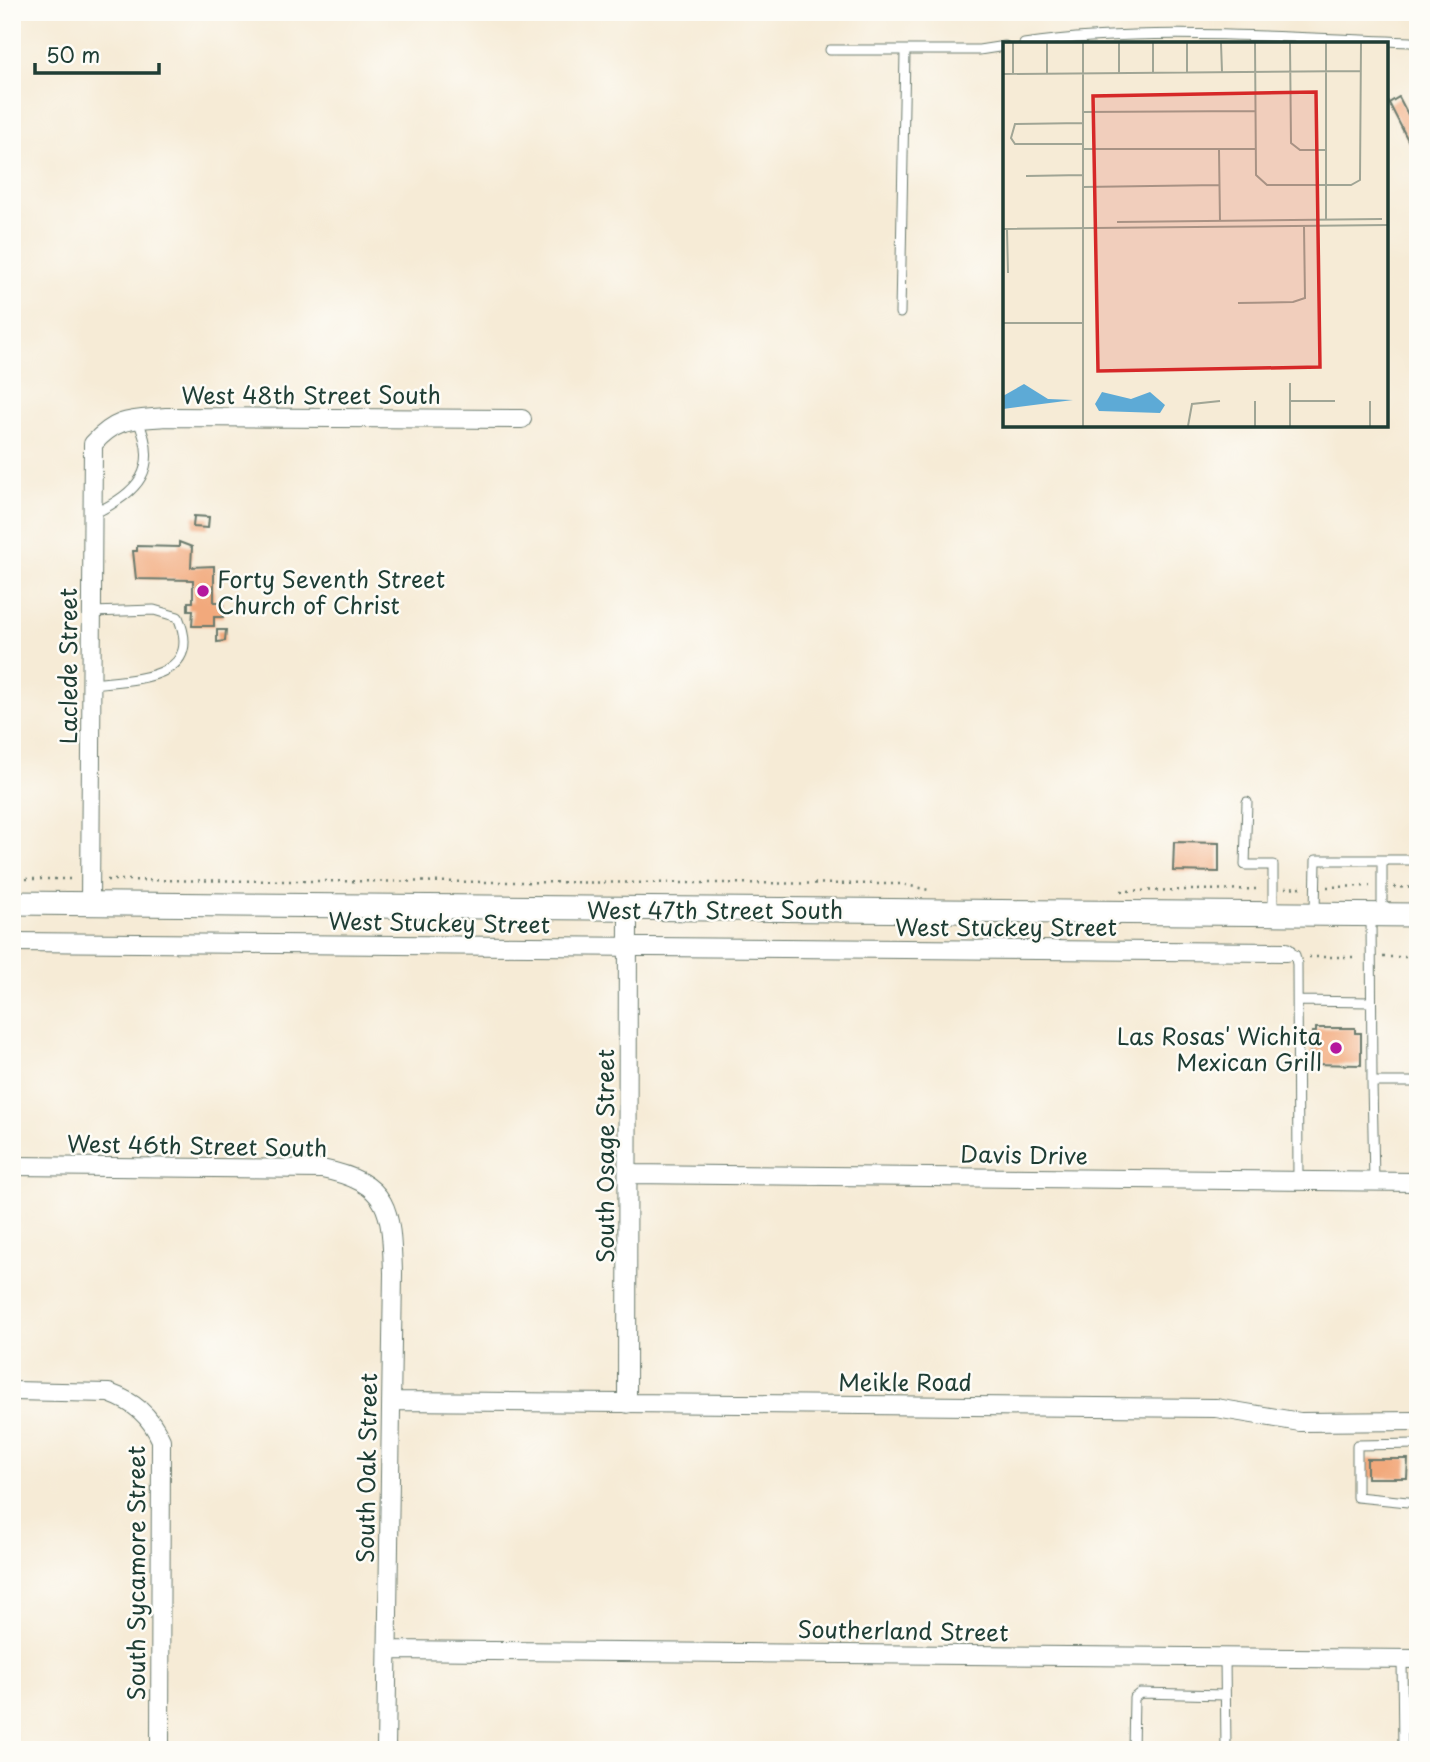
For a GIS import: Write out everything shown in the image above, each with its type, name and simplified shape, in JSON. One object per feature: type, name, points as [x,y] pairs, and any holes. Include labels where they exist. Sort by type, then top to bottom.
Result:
[{"type":"street","name":"West 48th Street South","points":[[104,432],[123,420],[137,419],[522,419]]},
{"type":"street","name":"Laclede Street","points":[[90,904],[93,444],[104,432]]},
{"type":"street","name":"West 47th Street South","points":[[12,903],[1418,915]]},
{"type":"street","name":"South Osage Street","points":[[627,1404],[628,909]]},
{"type":"street","name":"West Stuckey Street","points":[[12,942],[1286,952]]},
{"type":"street","name":"West 46th Street South","points":[[12,1166],[322,1169],[343,1173],[375,1192]]},
{"type":"street","name":"Davis Drive","points":[[629,1174],[1418,1182]]},
{"type":"street","name":"South Oak Street","points":[[375,1192],[385,1204],[392,1235],[386,1750]]},
{"type":"street","name":"South Sycamore Street","points":[[12,1391],[109,1393],[123,1398],[147,1416],[161,1440],[160,1750]]},
{"type":"street","name":"Meikle Road","points":[[391,1401],[1210,1408],[1300,1422],[1418,1421]]},
{"type":"street","name":"Southerland Street","points":[[388,1650],[1410,1659]]},
{"type":"lane","points":[[1050,42],[1317,42]]},
{"type":"lane","points":[[1388,44],[1417,45]]},
{"type":"lane","points":[[830,50],[905,52],[1003,47]]},
{"type":"lane","points":[[900,313],[905,52]]},
{"type":"lane","points":[[93,514],[121,501],[145,472],[149,454],[146,438],[137,419]]},
{"type":"lane","points":[[92,611],[154,610],[178,617],[183,629],[183,653],[175,666],[153,676],[92,684]]},
{"type":"lane","points":[[1247,802],[1245,865],[1273,865],[1273,914]]},
{"type":"lane","points":[[1315,914],[1316,860],[1418,860]]},
{"type":"lane","points":[[1374,1182],[1371,1002],[1382,860]]},
{"type":"lane","points":[[1286,952],[1293,953],[1296,957],[1298,1181]]},
{"type":"lane","points":[[1298,1001],[1371,1002]]},
{"type":"lane","points":[[1372,1082],[1418,1082]]},
{"type":"lane","points":[[1418,1444],[1357,1446],[1357,1496],[1418,1503]]},
{"type":"lane","points":[[1225,1657],[1226,1750]]},
{"type":"lane","points":[[1403,1750],[1410,1659]]},
{"type":"lane","points":[[1133,1750],[1134,1698],[1140,1693],[1226,1695]]},
{"type":"path","points":[[12,879],[901,884],[936,891]]},
{"type":"path","points":[[1120,891],[1382,886],[1418,888]]},
{"type":"building","points":[[1399,97],[1418,134],[1418,142],[1411,146],[1389,103]]},
{"type":"building","points":[[194,516],[209,517],[208,528],[193,527]]},
{"type":"building","name":"Forty Seventh Street Church of Christ","points":[[179,542],[192,547],[191,567],[214,566],[214,602],[223,602],[223,617],[214,617],[214,626],[192,626],[193,610],[188,610],[188,602],[193,602],[193,580],[136,579],[133,551],[137,551],[137,546],[179,547]]},
{"type":"building","points":[[217,630],[226,630],[225,641],[217,642]]},
{"type":"building","points":[[1174,842],[1219,843],[1219,872],[1173,871]]},
{"type":"building","points":[[1414,1000],[1418,1000],[1418,1036],[1413,1036]]},
{"type":"building","name":"Las Rosas' Wichita Mexican Grill","points":[[1316,1028],[1355,1028],[1355,1033],[1361,1033],[1361,1065],[1311,1064],[1312,1032],[1316,1032]]},
{"type":"building","points":[[1367,1459],[1408,1459],[1407,1478],[1367,1478]]},
{"type":"place","name":"Forty Seventh Street Church of Christ","points":[[203,591]]},
{"type":"place","name":"Las Rosas' Wichita Mexican Grill","points":[[1336,1048]]}]
